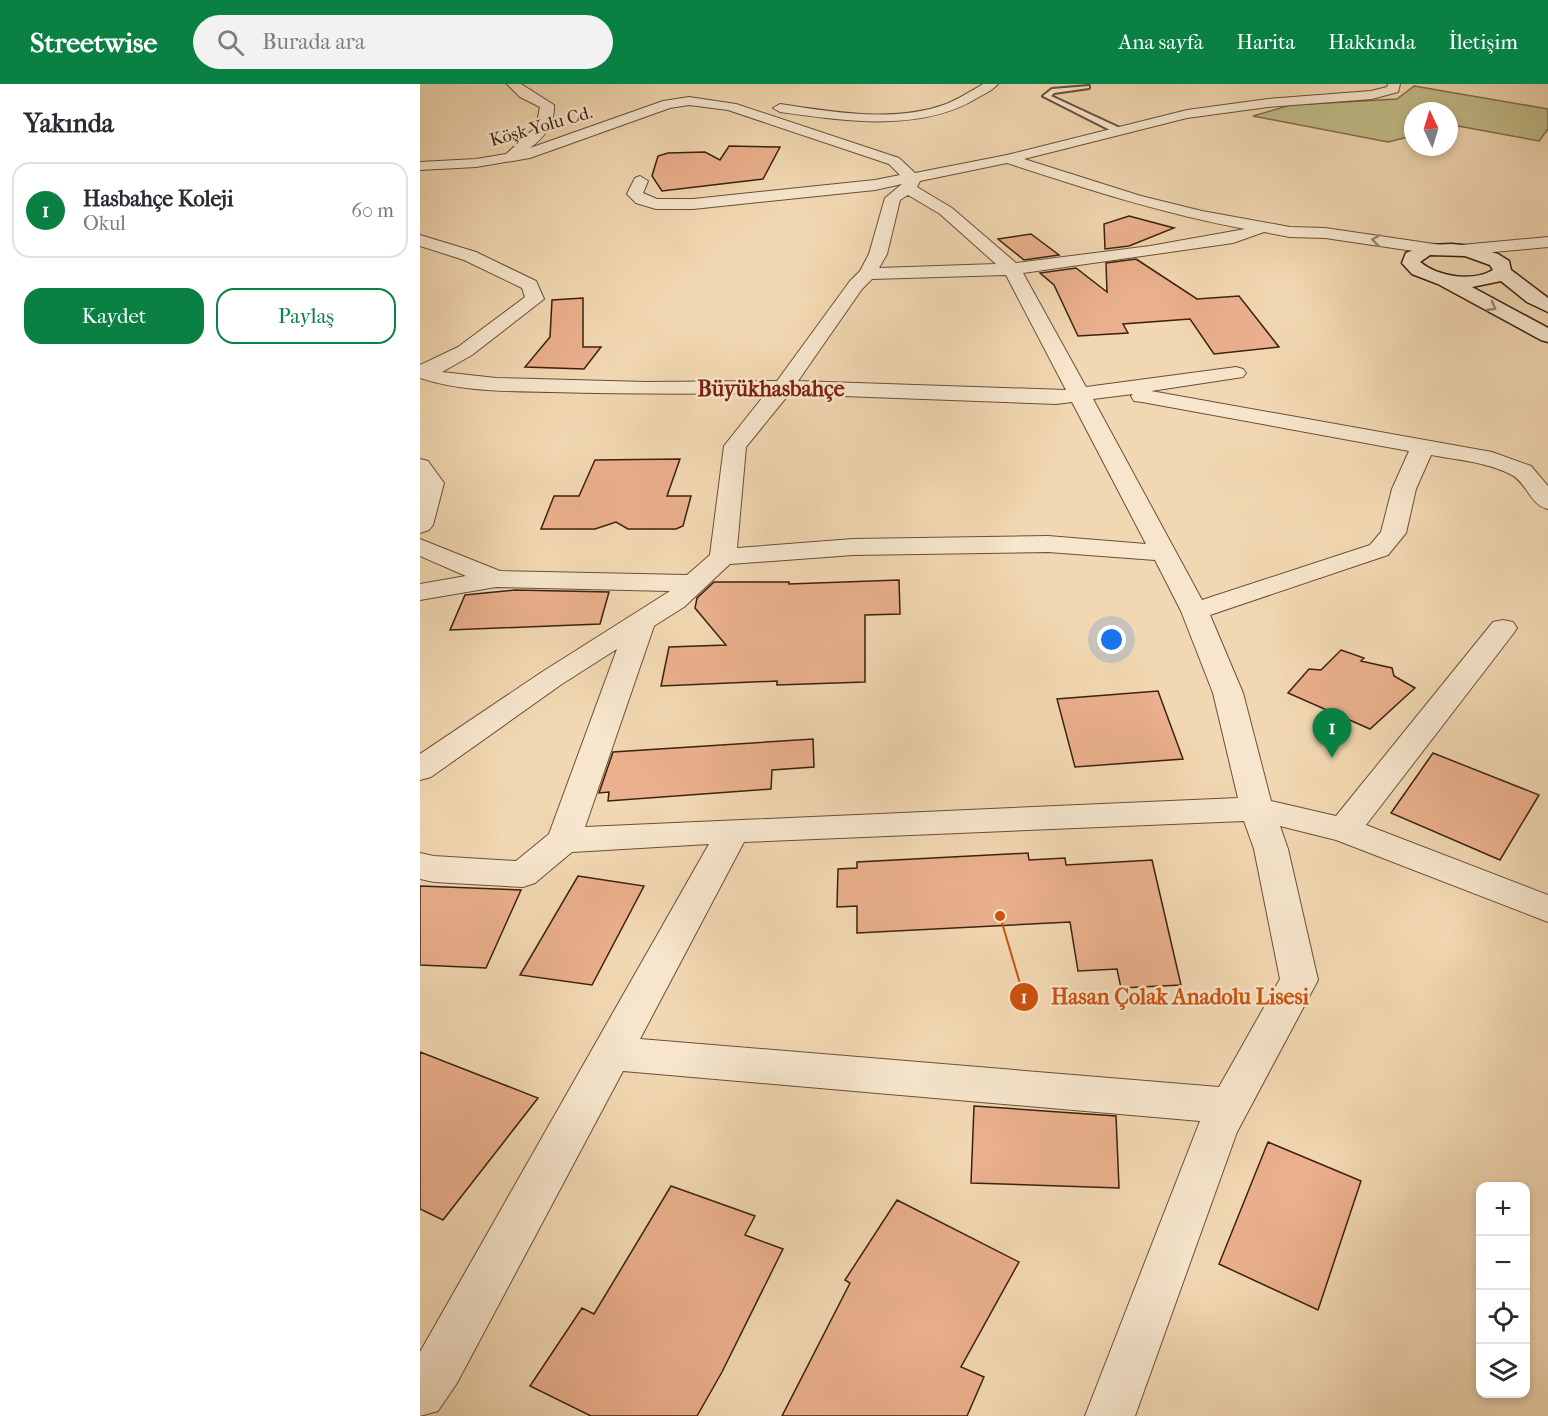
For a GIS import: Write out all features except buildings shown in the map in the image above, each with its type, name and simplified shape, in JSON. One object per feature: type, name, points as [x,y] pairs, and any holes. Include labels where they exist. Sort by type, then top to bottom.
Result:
[{"type":"street","points":[[501,160],[524,146],[543,128],[549,114],[547,105],[525,94],[513,84]]},
{"type":"street","points":[[731,107],[761,105],[853,116],[913,114],[959,103],[992,84]]},
{"type":"street","points":[[640,181],[635,194],[642,200],[656,204],[693,204],[910,184],[965,166],[1007,159],[1214,110],[1372,95],[1393,89],[1394,84]]},
{"type":"street","name":"Köşk Yolu Cd.","points":[[420,166],[501,160],[575,138],[668,104],[700,101],[731,107]]},
{"type":"street","points":[[731,107],[894,161],[910,184],[946,211],[1012,269],[1195,611],[1228,693],[1257,809],[1271,849],[1299,980],[1218,1128],[1110,1416]]},
{"type":"street","points":[[1007,159],[1135,199],[1201,216],[1290,232],[1325,233],[1434,249],[1461,250],[1548,242]]},
{"type":"street","points":[[723,557],[735,446],[783,387],[856,285],[867,274],[878,254],[893,198],[910,184]]},
{"type":"street","points":[[888,213],[946,211]]},
{"type":"street","points":[[867,274],[1012,269],[1082,261],[1233,238],[1268,228]]},
{"type":"street","points":[[1290,232],[1313,243],[1366,256]]},
{"type":"street","points":[[420,240],[470,256],[530,285],[535,299],[426,379]]},
{"type":"street","points":[[1418,270],[1411,263],[1412,257],[1420,252],[1434,249]]},
{"type":"street","points":[[1461,250],[1493,259],[1502,271],[1534,298],[1548,306]]},
{"type":"street","points":[[1397,265],[1442,278],[1548,336]]},
{"type":"street","points":[[1442,278],[1479,280],[1494,278],[1502,271],[1522,265]]},
{"type":"street","points":[[426,379],[567,387],[783,387],[1056,398],[1236,373]]},
{"type":"street","points":[[1115,391],[1492,459],[1522,471],[1548,502]]},
{"type":"street","points":[[1195,611],[1379,550],[1393,533],[1404,489],[1422,448]]},
{"type":"street","points":[[420,466],[432,483],[420,525]]},
{"type":"street","points":[[420,769],[552,678],[674,601],[723,557],[853,547],[1048,544],[1164,553]]},
{"type":"street","points":[[420,547],[496,579]]},
{"type":"street","points":[[420,592],[496,579],[694,583]]},
{"type":"street","points":[[420,866],[434,869],[523,874],[564,840],[641,622]]},
{"type":"street","points":[[1344,830],[1503,628]]},
{"type":"street","points":[[564,840],[1257,809],[1344,830],[1548,909]]},
{"type":"street","points":[[420,1392],[440,1366],[733,831]]},
{"type":"street","points":[[610,1053],[1231,1106]]},
{"type":"lane","points":[[1087,87],[1053,91],[1046,96],[1119,131]]},
{"type":"shaded area","points":[[1414,86],[1548,109],[1548,129],[1539,141],[1458,126],[1458,102],[1404,102],[1404,138],[1388,142],[1253,116],[1291,105],[1397,99]]},
{"type":"place","name":"Hasbahçe Koleji","points":[[1332,758]]},
{"type":"place","name":"Hasan Çolak Anadolu Lisesi","points":[[1000,916]]},
{"type":"district","name":"Büyükhasbahçe","points":[[771,388]]}]
